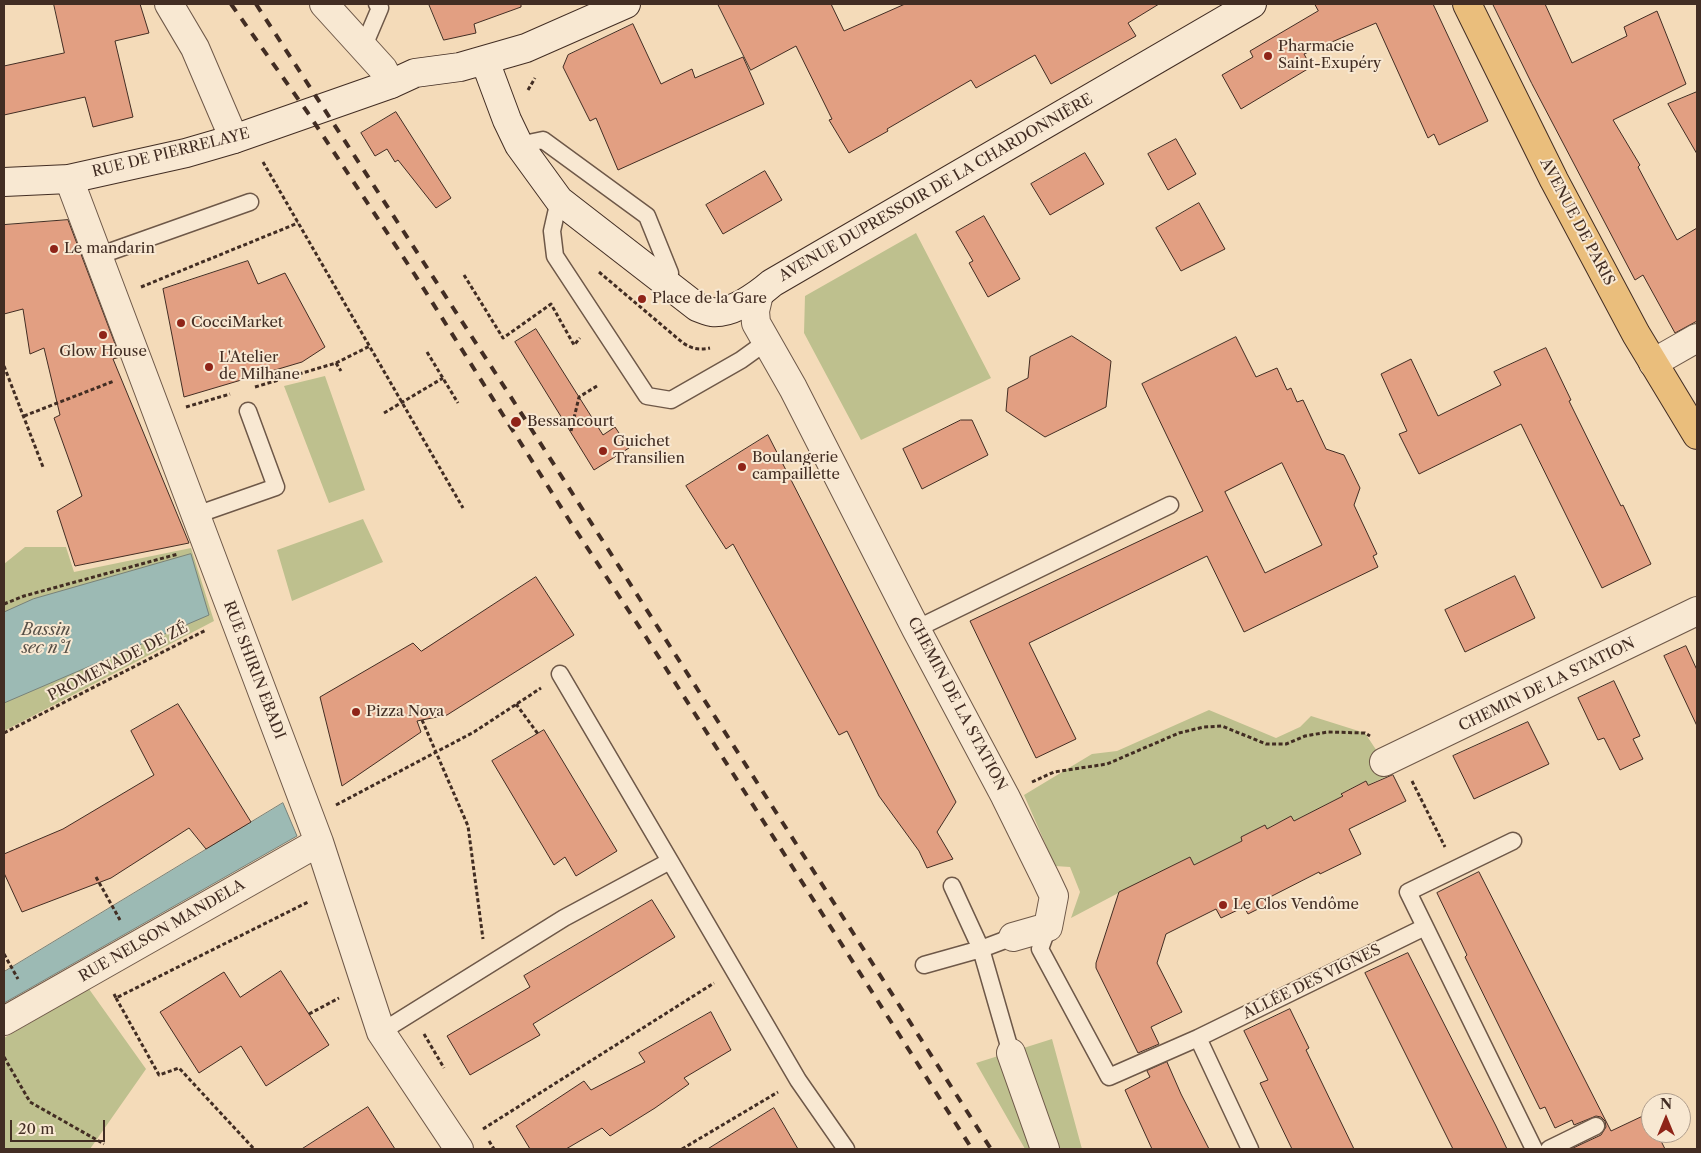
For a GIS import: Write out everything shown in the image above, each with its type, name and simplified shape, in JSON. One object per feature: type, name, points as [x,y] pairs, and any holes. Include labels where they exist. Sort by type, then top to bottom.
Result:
[{"type":"main road","name":"AVENUE DE PARIS","points":[[1466,4],[1554,180],[1636,334],[1697,436]]},
{"type":"street","points":[[169,4],[195,48],[242,137]]},
{"type":"street","points":[[324,4],[383,69],[391,84]]},
{"type":"street","name":"RUE DE PIERRELAYE","points":[[4,182],[69,179],[186,153],[242,137],[391,84],[415,73],[460,67],[526,48],[626,4]]},
{"type":"street","name":"AVENUE DUPRESSOIR DE LA CHARDONNIÈRE","points":[[486,61],[507,120],[519,145],[559,200],[697,307],[714,312],[738,306],[772,283],[1252,4]]},
{"type":"street","name":"RUE SHIRIN EBADI","points":[[69,179],[336,888],[381,1032],[458,1148]]},
{"type":"street","name":"CHEMIN DE LA STATION","points":[[758,294],[755,310],[756,323],[793,388],[916,629],[1005,796]]},
{"type":"street","points":[[1653,363],[1697,338]]},
{"type":"street","name":"CHEMIN DE LA STATION","points":[[1393,759],[1697,612]]},
{"type":"street","points":[[1005,796],[1063,891],[1048,927],[1014,937]]},
{"type":"street","name":"RUE NELSON MANDELA","points":[[4,1021],[319,842]]},
{"type":"street","points":[[1011,1053],[1045,1149]]},
{"type":"lane","points":[[363,48],[380,8],[377,4]]},
{"type":"lane","points":[[519,145],[543,140],[647,216],[670,273],[669,286]]},
{"type":"lane","points":[[559,200],[552,231],[555,256],[647,396],[671,400],[741,360],[766,342]]},
{"type":"lane","points":[[98,256],[250,202]]},
{"type":"lane","points":[[196,515],[276,488],[248,411]]},
{"type":"lane","points":[[916,629],[1170,505]]},
{"type":"lane","points":[[560,674],[798,1080],[846,1149]]},
{"type":"lane","points":[[1513,841],[1408,892],[1534,1149]]},
{"type":"lane","points":[[381,1032],[564,918],[670,861]]},
{"type":"lane","points":[[952,886],[981,949],[1011,1053]]},
{"type":"lane","name":"ALLÉE DES VIGNES","points":[[1048,927],[1040,949],[1109,1076],[1198,1038],[1425,927]]},
{"type":"lane","points":[[924,965],[981,949],[1014,937]]},
{"type":"lane","points":[[1198,1038],[1250,1149]]},
{"type":"lane","points":[[1549,1149],[1596,1126]]},
{"type":"path","points":[[242,137],[268,173],[298,223],[463,508]]},
{"type":"path","points":[[114,298],[298,223]]},
{"type":"path","points":[[464,275],[502,338],[551,304],[574,345]]},
{"type":"path","points":[[252,388],[336,363],[370,346]]},
{"type":"path","points":[[427,352],[458,403]]},
{"type":"path","points":[[336,363],[340,371]]},
{"type":"path","points":[[4,366],[43,467]]},
{"type":"path","points":[[24,416],[141,370]]},
{"type":"path","points":[[384,413],[443,378]]},
{"type":"path","points":[[571,431],[579,397],[597,386]]},
{"type":"path","points":[[158,415],[233,393]]},
{"type":"path","points":[[4,604],[24,596],[208,546]]},
{"type":"path","name":"PROMENADE DE ZÉ","points":[[4,733],[234,616]]},
{"type":"path","points":[[330,808],[474,732],[560,674]]},
{"type":"path","points":[[516,704],[538,734]]},
{"type":"path","points":[[422,720],[468,826],[486,967]]},
{"type":"path","name":"CHEMIN DE LA STATION","points":[[1005,796],[1054,772],[1107,764],[1179,733],[1204,727],[1222,726],[1266,744],[1286,744],[1305,736],[1328,732],[1365,733],[1388,747],[1393,759]]},
{"type":"path","points":[[1393,759],[1456,869]]},
{"type":"path","points":[[96,877],[135,947]]},
{"type":"path","points":[[116,998],[336,888]]},
{"type":"path","points":[[101,966],[116,998],[159,1075],[179,1068],[254,1149]]},
{"type":"path","points":[[458,1148],[481,1130],[734,971]]},
{"type":"path","points":[[4,1057],[30,1102],[104,1144]]},
{"type":"path","points":[[682,1149],[798,1080]]},
{"type":"green space","points":[[916,233],[991,378],[861,440],[804,333],[805,296]]},
{"type":"green space","points":[[325,376],[365,490],[329,503],[284,386]]},
{"type":"green space","points":[[363,519],[383,562],[292,601],[277,550]]},
{"type":"green space","name":"Bassin sec n°1","points":[[25,547],[66,547],[74,572],[191,548],[214,621],[4,731],[4,564]]},
{"type":"green space","points":[[1209,710],[1276,738],[1300,727],[1311,716],[1365,733],[1392,774],[1368,785],[1366,781],[1342,793],[1343,796],[1294,821],[1291,816],[1267,829],[1265,825],[1241,837],[1242,841],[1194,865],[1190,857],[1071,918],[1080,892],[1070,867],[1055,866],[1024,795],[1092,754],[1117,751]]},
{"type":"green space","points":[[89,989],[146,1069],[90,1149],[4,1149],[4,1038]]},
{"type":"green space","points":[[1052,1039],[1082,1149],[1025,1149],[976,1063]]},
{"type":"water","name":"Bassin sec n°1","points":[[191,554],[209,615],[4,703],[4,612],[33,599]]},
{"type":"water","points":[[283,803],[297,836],[4,1003],[4,972]]},
{"type":"building","points":[[54,4],[140,4],[149,33],[115,41],[133,117],[93,127],[85,97],[4,115],[4,66],[64,53]]},
{"type":"building","points":[[429,4],[521,4],[521,7],[474,24],[476,33],[444,40]]},
{"type":"building","points":[[718,4],[831,4],[844,31],[905,4],[1159,4],[1128,23],[1136,36],[1051,84],[1035,55],[976,88],[971,80],[849,153],[829,120],[832,119],[796,46],[751,70]]},
{"type":"building","points":[[1315,4],[1433,4],[1488,121],[1439,145],[1434,134],[1428,138],[1376,23],[1304,54],[1311,67],[1241,109],[1222,75],[1253,57],[1250,51],[1318,11]]},
{"type":"building","points":[[1493,4],[1545,4],[1572,63],[1627,36],[1624,27],[1657,11],[1686,84],[1613,120],[1640,165],[1638,167],[1677,240],[1697,228],[1697,321],[1675,333],[1643,275],[1635,280],[1532,84]]},
{"type":"building","points":[[633,24],[661,84],[692,69],[695,78],[743,57],[764,104],[618,170],[596,118],[590,121],[563,67],[568,55]]},
{"type":"building","points":[[1697,92],[1697,154],[1668,104]]},
{"type":"building","points":[[396,112],[451,198],[436,208],[398,160],[395,162],[387,149],[375,156],[361,133]]},
{"type":"building","points":[[1176,139],[1196,174],[1168,190],[1148,154]]},
{"type":"building","points":[[1085,153],[1104,184],[1050,215],[1031,184]]},
{"type":"building","points":[[765,171],[782,200],[723,234],[706,205]]},
{"type":"building","points":[[1199,203],[1225,249],[1181,271],[1156,228]]},
{"type":"building","points":[[984,216],[1020,279],[988,297],[969,263],[973,261],[956,232]]},
{"type":"building","points":[[68,220],[120,357],[113,359],[189,543],[75,566],[57,511],[82,496],[54,418],[60,415],[44,348],[30,354],[23,309],[4,314],[4,225]]},
{"type":"building","points":[[248,261],[258,284],[285,273],[325,347],[302,362],[184,397],[163,289]]},
{"type":"building","points":[[536,329],[603,435],[615,427],[629,448],[594,470],[515,342]]},
{"type":"building","points":[[1072,336],[1111,361],[1106,407],[1045,437],[1006,411],[1008,388],[1028,378],[1030,357]]},
{"type":"building","points":[[1236,337],[1256,377],[1277,368],[1287,390],[1291,388],[1297,402],[1303,400],[1326,449],[1344,455],[1360,488],[1354,505],[1377,554],[1373,556],[1378,567],[1244,632],[1207,556],[1029,643],[1076,739],[1036,758],[970,621],[1203,511],[1142,384]],"holes":[[[1282,463],[1322,545],[1265,573],[1225,492]]]},
{"type":"building","points":[[1546,348],[1571,400],[1569,401],[1621,506],[1623,505],[1651,564],[1602,588],[1521,424],[1419,474],[1399,434],[1407,431],[1381,374],[1411,359],[1438,416],[1501,385],[1494,372]]},
{"type":"building","points":[[961,420],[972,420],[988,455],[922,489],[903,449]]},
{"type":"building","points":[[768,435],[956,802],[937,832],[953,859],[927,868],[919,851],[879,796],[847,731],[839,735],[733,544],[726,549],[686,486]]},
{"type":"building","points":[[1515,576],[1535,618],[1465,652],[1445,610]]},
{"type":"building","points":[[536,577],[574,635],[447,715],[417,721],[421,732],[342,786],[320,697],[413,643],[421,651]]},
{"type":"building","points":[[1686,646],[1697,670],[1697,726],[1664,656]]},
{"type":"building","points":[[1614,681],[1640,736],[1633,739],[1643,759],[1620,770],[1604,738],[1598,740],[1578,698]]},
{"type":"building","points":[[178,704],[251,822],[206,849],[189,828],[111,878],[22,912],[4,873],[4,854],[63,829],[154,775],[131,731]]},
{"type":"building","points":[[1528,722],[1549,764],[1474,799],[1453,756]]},
{"type":"building","points":[[544,730],[617,851],[576,876],[565,857],[554,865],[492,761]]},
{"type":"building","name":"Le Clos Vendôme","points":[[1393,775],[1406,801],[1349,829],[1361,854],[1320,874],[1319,872],[1270,897],[1272,902],[1248,914],[1244,907],[1221,918],[1216,909],[1166,934],[1157,963],[1182,1012],[1151,1027],[1159,1044],[1138,1053],[1096,968],[1119,892],[1190,857],[1194,865],[1242,841],[1241,837],[1265,825],[1267,829],[1291,816],[1294,821],[1343,796],[1341,794],[1366,781],[1368,785]]},
{"type":"building","points":[[1479,872],[1611,1131],[1641,1117],[1641,1143],[1662,1143],[1665,1149],[1571,1149],[1601,1135],[1606,1127],[1605,1121],[1601,1117],[1596,1116],[1574,1125],[1572,1120],[1555,1128],[1545,1107],[1540,1109],[1465,957],[1467,955],[1437,893]]},
{"type":"building","points":[[652,900],[675,937],[533,1024],[540,1035],[470,1075],[447,1036],[530,987],[524,976]]},
{"type":"building","points":[[1408,953],[1507,1149],[1453,1149],[1365,973]]},
{"type":"building","points":[[281,971],[329,1045],[266,1086],[241,1046],[199,1073],[160,1012],[224,972],[240,997]]},
{"type":"building","points":[[1290,1009],[1309,1048],[1306,1050],[1354,1149],[1292,1149],[1260,1083],[1268,1080],[1244,1031]]},
{"type":"building","points":[[711,1012],[731,1050],[684,1078],[689,1084],[610,1136],[602,1128],[566,1149],[530,1149],[516,1126],[584,1081],[591,1090],[645,1062],[639,1053]]},
{"type":"building","points":[[1167,1062],[1209,1149],[1152,1149],[1125,1090],[1150,1077],[1147,1071]]},
{"type":"building","points":[[368,1107],[395,1149],[302,1149]]},
{"type":"building","points":[[774,1108],[798,1149],[708,1149]]},
{"type":"railway","points":[[231,4],[308,113],[415,275],[571,523],[646,637],[972,1149]]},
{"type":"railway","points":[[256,4],[507,391],[991,1149]]},
{"type":"place","name":"Pharmacie Saint-Exupéry","points":[[1268,56]]},
{"type":"place","name":"Le mandarin","points":[[54,249]]},
{"type":"place","name":"Place de la Gare","points":[[642,299]]},
{"type":"place","name":"CocciMarket","points":[[181,323]]},
{"type":"place","name":"Glow House","points":[[103,335]]},
{"type":"place","name":"L'Atelier de Milhane","points":[[209,367]]},
{"type":"place","name":"Bessancourt","points":[[516,422]]},
{"type":"place","name":"Guichet Transilien","points":[[603,451]]},
{"type":"place","name":"Boulangerie campaillette","points":[[742,467]]},
{"type":"place","name":"Pizza Nova","points":[[356,712]]},
{"type":"place","name":"Le Clos Vendôme","points":[[1223,905]]}]
